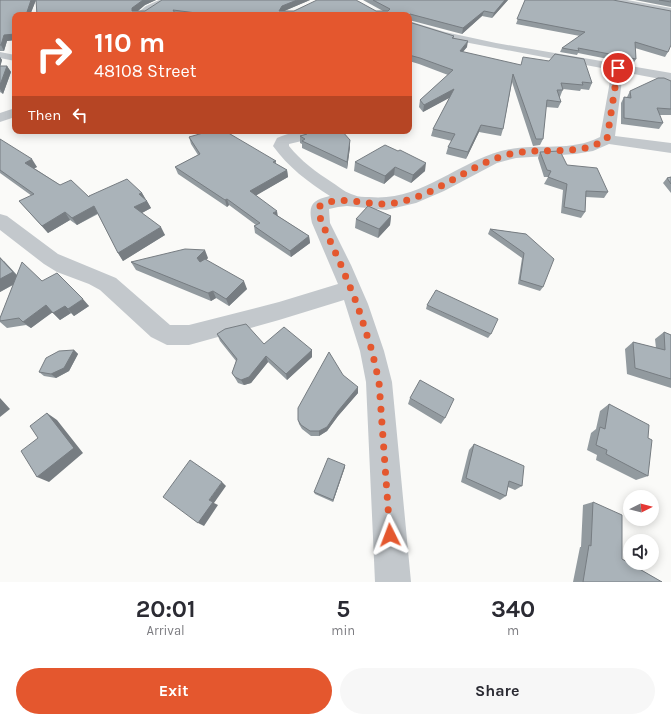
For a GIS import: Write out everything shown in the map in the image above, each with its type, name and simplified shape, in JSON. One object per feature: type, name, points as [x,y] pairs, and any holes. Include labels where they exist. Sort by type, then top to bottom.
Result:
[{"type":"street","points":[[144,12],[166,0]]},
{"type":"street","points":[[612,0],[671,11]]},
{"type":"street","points":[[412,25],[443,35],[496,46],[671,77]]},
{"type":"street","points":[[0,55],[12,57]]},
{"type":"street","points":[[607,139],[618,68]]},
{"type":"street","points":[[0,118],[12,113]]},
{"type":"street","points":[[301,137],[286,139],[282,141],[281,146],[296,165],[318,182],[350,201]]},
{"type":"street","points":[[393,582],[386,456],[379,382],[372,351],[351,289],[322,223],[319,214],[320,206],[327,202],[338,200],[393,204],[408,200],[426,194],[490,161],[519,152],[583,148],[607,139],[671,148]]},
{"type":"street","points":[[0,220],[51,259],[108,284],[159,330],[168,335],[189,335],[278,311],[351,289]]},
{"type":"building","points":[[0,0],[31,0],[27,12],[12,12],[12,34],[4,35],[0,45]]},
{"type":"building","points":[[36,0],[143,0],[132,8],[132,11],[145,11],[162,0],[297,0],[282,6],[279,11],[294,11],[317,0],[356,0],[376,11],[388,11],[390,9],[373,0],[505,0],[494,13],[484,11],[463,28],[412,15],[412,12],[189,12],[173,10],[174,12],[37,12]]},
{"type":"building","points":[[525,0],[613,0],[671,11],[671,45],[668,52],[635,42],[636,59],[578,48],[579,51],[562,48],[585,32],[517,19]]},
{"type":"building","points":[[659,0],[671,0],[671,2]]},
{"type":"building","points":[[412,23],[454,36],[452,38],[468,41],[460,51],[521,65],[523,57],[549,61],[555,54],[584,59],[592,83],[582,82],[583,85],[561,83],[563,90],[557,90],[561,102],[547,100],[543,139],[536,139],[513,74],[503,129],[481,125],[468,152],[448,147],[455,134],[433,129],[454,89],[424,105],[420,100],[453,70],[412,56]]},
{"type":"building","points":[[0,66],[7,66],[0,85]]},
{"type":"building","points":[[658,78],[664,78],[671,81],[671,109],[657,108],[663,123],[624,118],[624,97],[631,98],[630,91]]},
{"type":"building","points":[[200,134],[230,134],[276,161],[273,162],[287,170],[250,191],[277,211],[273,213],[309,236],[290,251],[254,226],[260,223],[227,199],[225,200],[175,167],[200,154],[189,137]]},
{"type":"building","points":[[307,134],[345,134],[350,140],[347,162],[302,141],[305,139],[300,136]]},
{"type":"building","points":[[0,139],[32,159],[25,163],[60,185],[71,180],[89,197],[127,179],[142,193],[139,194],[147,201],[134,207],[161,227],[118,253],[94,206],[72,218],[65,212],[42,226],[19,201],[34,194],[0,170]]},
{"type":"building","points":[[385,145],[398,151],[400,150],[426,163],[413,175],[395,167],[385,176],[355,162]]},
{"type":"building","points":[[560,151],[567,165],[597,168],[608,192],[586,191],[585,212],[564,207],[567,184],[548,177],[551,171],[547,170],[540,152]]},
{"type":"building","points":[[671,177],[671,184],[667,178]]},
{"type":"building","points":[[368,206],[391,216],[379,229],[356,219]]},
{"type":"building","points":[[490,229],[526,234],[554,259],[543,287],[520,280],[524,253]]},
{"type":"building","points":[[185,249],[205,250],[197,258],[200,262],[205,259],[244,281],[226,299],[213,291],[208,293],[131,262]]},
{"type":"building","points":[[0,258],[13,272],[0,279]]},
{"type":"building","points":[[22,262],[42,281],[57,273],[83,299],[68,309],[65,306],[53,313],[46,305],[23,322],[19,318],[0,321]]},
{"type":"building","points":[[436,290],[498,319],[491,334],[427,305]]},
{"type":"building","points":[[246,324],[264,344],[284,327],[312,350],[286,374],[266,356],[249,377],[241,380],[235,377],[232,373],[237,359],[217,334],[225,329]]},
{"type":"building","points":[[664,332],[671,335],[671,379],[635,368],[633,342],[665,350]]},
{"type":"building","points":[[74,350],[64,368],[51,374],[39,372],[46,358],[59,351]]},
{"type":"building","points":[[329,352],[343,375],[358,387],[327,427],[319,431],[310,431],[301,425],[298,420],[298,408]]},
{"type":"building","points":[[420,380],[454,399],[445,418],[410,398]]},
{"type":"building","points":[[609,404],[649,425],[648,438],[652,440],[648,476],[606,454],[607,450],[596,445],[600,427],[605,429]]},
{"type":"building","points":[[47,413],[74,448],[37,477],[21,451],[38,438],[30,426]]},
{"type":"building","points":[[474,444],[524,466],[522,486],[509,481],[506,496],[466,478]]},
{"type":"building","points":[[328,458],[345,465],[333,500],[314,492]]},
{"type":"building","points":[[190,460],[222,482],[209,500],[213,502],[198,523],[163,497]]},
{"type":"building","points":[[593,502],[622,515],[623,570],[641,570],[662,582],[583,582],[589,545],[591,546]]},
{"type":"route","points":[[390,535],[386,456],[379,382],[372,351],[357,304],[322,223],[319,214],[320,206],[327,202],[338,200],[393,204],[426,194],[490,161],[506,155],[519,152],[573,149],[592,146],[607,139],[618,68]]}]
